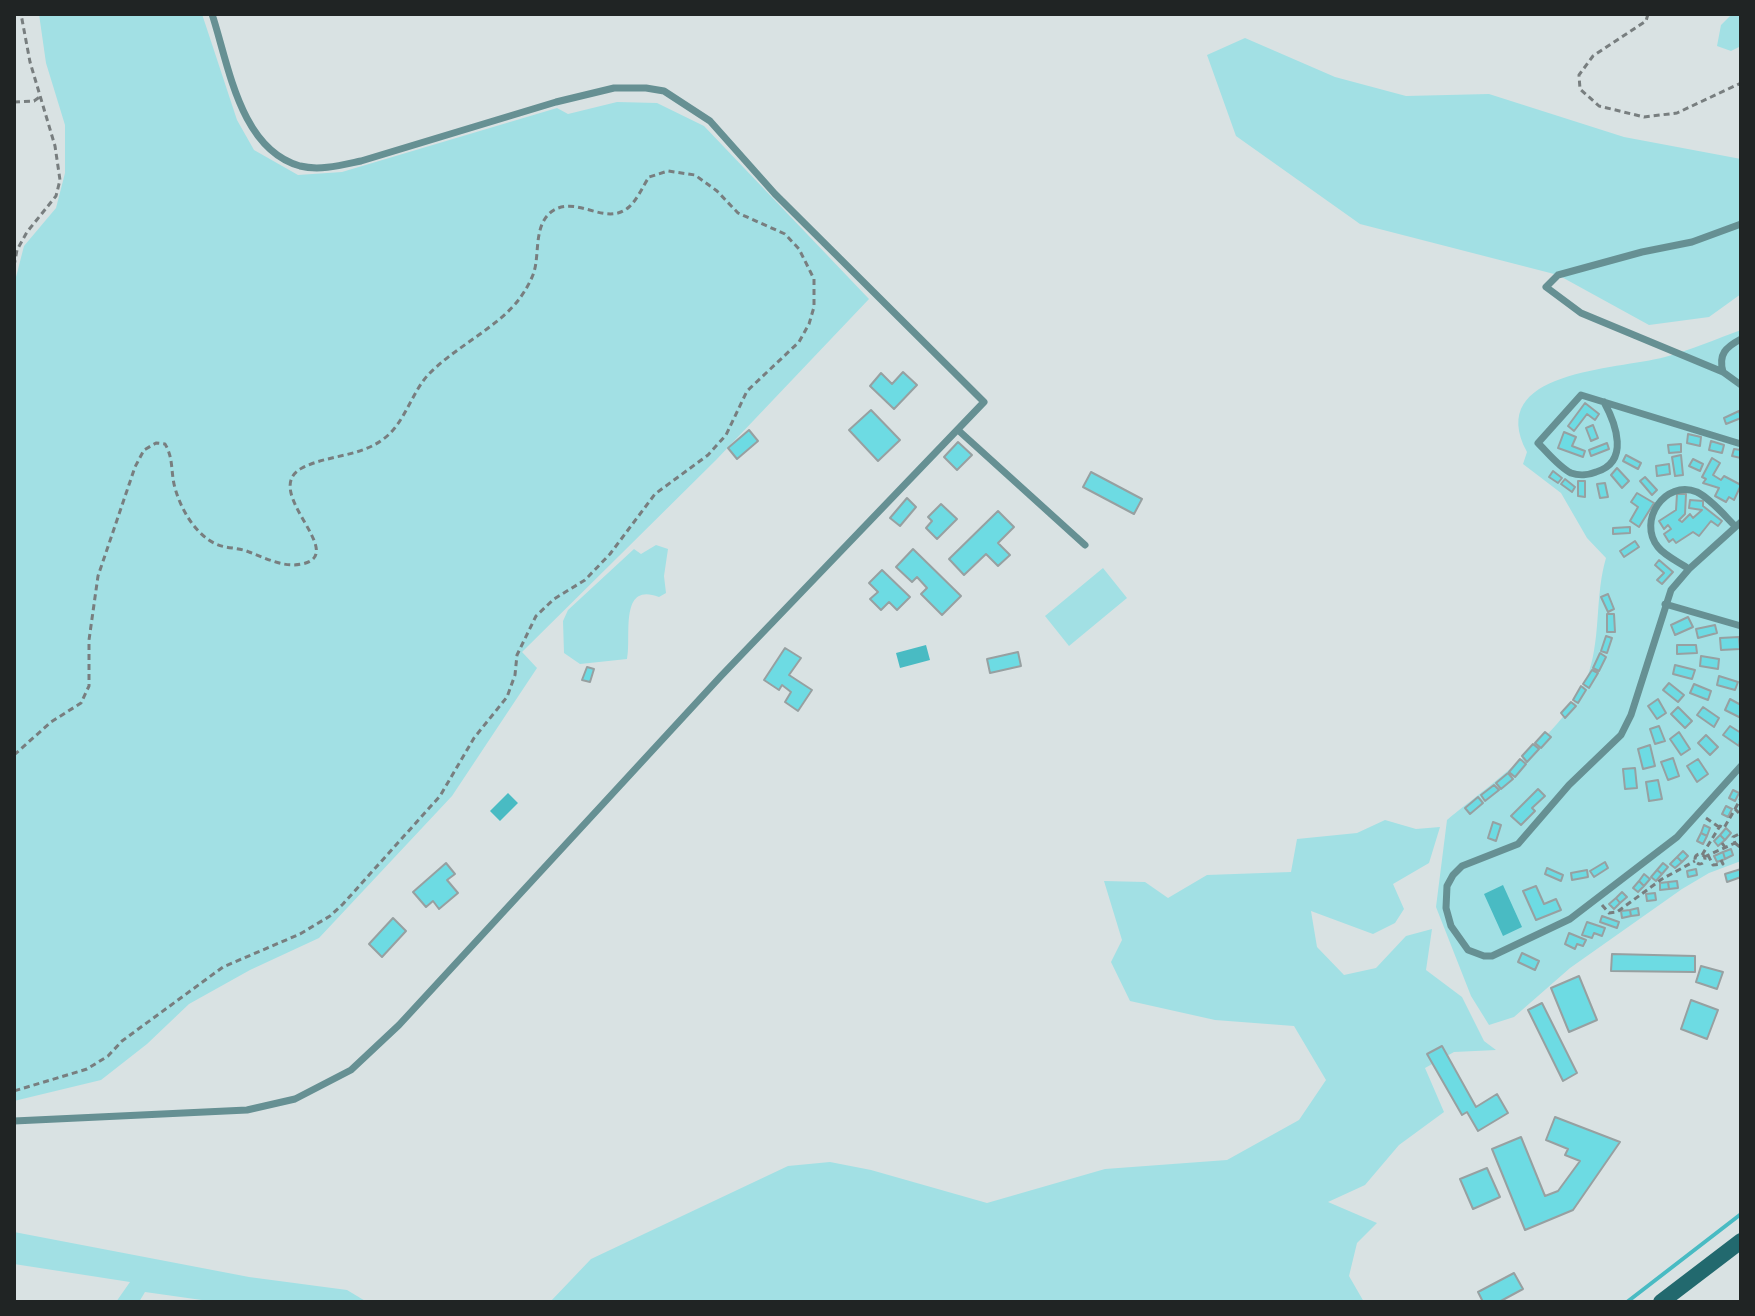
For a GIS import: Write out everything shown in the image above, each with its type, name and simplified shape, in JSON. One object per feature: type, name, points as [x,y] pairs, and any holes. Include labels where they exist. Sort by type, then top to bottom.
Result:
[{"type":"street","points":[[1661,1302],[1741,1241]]},
{"type":"lane","points":[[14,1121],[247,1110],[295,1099],[351,1070],[399,1025],[721,676],[984,402],[775,194],[710,121],[664,91],[614,88],[556,102],[361,161],[330,168],[302,167],[273,154],[258,139],[243,111],[212,14]]},
{"type":"lane","points":[[1741,224],[1692,242],[1558,275],[1546,287],[1581,313],[1723,372],[1741,385]]},
{"type":"lane","points":[[1723,372],[1721,360],[1725,349],[1741,339]]},
{"type":"lane","points":[[1604,402],[1617,434],[1615,457],[1606,468],[1588,474],[1574,474],[1538,443],[1581,395],[1604,402],[1741,444]]},
{"type":"lane","points":[[958,430],[1085,545]]},
{"type":"lane","points":[[1689,569],[1660,550],[1654,539],[1652,517],[1660,501],[1672,493],[1691,490],[1738,524],[1671,590],[1631,715],[1621,735],[1569,785],[1518,844],[1462,866],[1447,886],[1448,918],[1461,943],[1468,950],[1492,956],[1570,919],[1677,837],[1741,766]]},
{"type":"lane","points":[[1665,604],[1741,626]]},
{"type":"path","points":[[14,266],[17,250],[27,232],[56,196],[60,180],[57,155],[30,62],[21,14]]},
{"type":"path","points":[[1648,14],[1646,21],[1593,56],[1579,75],[1580,89],[1599,106],[1644,117],[1677,113],[1741,83]]},
{"type":"path","points":[[14,102],[34,101],[41,96]]},
{"type":"path","points":[[14,755],[51,722],[81,703],[89,686],[89,640],[98,576],[135,467],[144,450],[156,443],[165,444],[170,452],[173,483],[185,513],[214,543],[246,550],[283,564],[309,562],[316,551],[316,540],[290,492],[293,477],[301,469],[366,449],[397,427],[425,379],[446,357],[518,301],[534,270],[543,221],[553,211],[567,206],[609,215],[621,213],[631,205],[649,177],[681,171],[706,182],[749,220],[785,234],[799,249],[816,289],[809,324],[799,342],[747,391],[726,435],[708,455],[655,494],[610,554],[585,580],[554,599],[536,616],[517,655],[515,675],[507,697],[474,738],[440,796],[343,904],[330,916],[300,934],[223,967],[87,1069],[14,1091]]},
{"type":"path","points":[[1695,861],[1703,863],[1715,835],[1724,828],[1739,798]]},
{"type":"path","points":[[1735,809],[1741,815]]},
{"type":"path","points":[[1700,812],[1720,829]]},
{"type":"path","points":[[1708,832],[1715,835]]},
{"type":"path","points":[[1741,833],[1734,836],[1735,843],[1741,848]]},
{"type":"path","points":[[1722,843],[1726,849]]},
{"type":"path","points":[[1597,898],[1607,912],[1613,914],[1662,879],[1695,861],[1696,855],[1705,856],[1735,843]]},
{"type":"path","points":[[1705,856],[1713,865],[1723,864],[1721,860]]},
{"type":"path","points":[[1690,864],[1691,870]]},
{"type":"shaded area","points":[[39,14],[202,14],[237,120],[254,150],[298,175],[342,172],[557,108],[568,114],[617,102],[657,103],[704,126],[869,299],[716,460],[522,652],[537,668],[452,796],[319,938],[250,970],[189,1004],[147,1044],[101,1080],[14,1101],[14,285],[24,246],[56,208],[65,173],[65,125],[46,63]]},
{"type":"shaded area","points":[[1732,14],[1741,14],[1741,46],[1731,51],[1717,46],[1721,25]]},
{"type":"shaded area","points":[[1245,38],[1335,77],[1406,96],[1489,94],[1624,137],[1741,159],[1741,294],[1709,317],[1649,325],[1558,275],[1360,224],[1236,136],[1207,55]]},
{"type":"shaded area","points":[[1741,330],[1741,861],[1709,873],[1682,889],[1570,968],[1514,1017],[1489,1025],[1471,996],[1436,907],[1447,820],[1548,734],[1580,693],[1593,658],[1606,558],[1587,538],[1561,493],[1523,464],[1527,452],[1519,425],[1524,404],[1539,389],[1562,379],[1665,357]]},
{"type":"shaded area","points":[[656,545],[668,549],[664,576],[666,593],[659,597],[646,594],[637,597],[632,604],[627,659],[580,664],[564,653],[563,621],[568,610],[634,549],[641,554]]},
{"type":"shaded area","points":[[1103,568],[1127,598],[1069,646],[1045,616]]},
{"type":"shaded area","points":[[926,645],[930,660],[900,668],[896,653]]},
{"type":"shaded area","points":[[508,793],[518,803],[500,821],[490,811]]},
{"type":"shaded area","points":[[1385,820],[1416,829],[1440,827],[1429,863],[1393,884],[1404,909],[1395,923],[1373,934],[1311,911],[1317,947],[1344,975],[1376,968],[1406,936],[1432,929],[1426,970],[1462,997],[1484,1041],[1496,1050],[1454,1052],[1425,1068],[1444,1112],[1399,1145],[1365,1185],[1328,1202],[1377,1223],[1357,1243],[1349,1276],[1364,1302],[550,1302],[591,1259],[788,1166],[830,1162],[871,1170],[987,1203],[1105,1169],[1227,1160],[1299,1120],[1326,1080],[1294,1026],[1215,1020],[1130,1001],[1111,962],[1122,940],[1104,881],[1145,882],[1168,898],[1207,875],[1291,872],[1297,839],[1357,833]]},
{"type":"shaded area","points":[[1503,885],[1522,927],[1503,936],[1484,894]]},
{"type":"shaded area","points":[[14,1232],[249,1277],[347,1290],[367,1302],[216,1302],[145,1292],[139,1302],[116,1302],[130,1282],[14,1264]]},
{"type":"building","points":[[903,372],[917,385],[894,409],[870,386],[881,373],[892,384]]},
{"type":"building","points":[[1585,403],[1599,414],[1595,420],[1587,414],[1574,431],[1568,426]]},
{"type":"building","points":[[871,410],[900,440],[878,461],[849,430]]},
{"type":"building","points":[[1739,411],[1741,418],[1726,424],[1724,418]]},
{"type":"building","points":[[1593,425],[1598,438],[1591,441],[1586,428]]},
{"type":"building","points":[[749,430],[758,441],[737,459],[728,448]]},
{"type":"building","points":[[1564,432],[1576,437],[1572,446],[1585,451],[1583,457],[1558,448]]},
{"type":"building","points":[[1688,434],[1701,437],[1700,446],[1687,443]]},
{"type":"building","points":[[1711,441],[1724,445],[1722,453],[1709,450]]},
{"type":"building","points":[[958,442],[972,455],[957,470],[944,457]]},
{"type":"building","points":[[1607,443],[1609,449],[1591,456],[1589,450]]},
{"type":"building","points":[[1681,444],[1681,452],[1669,453],[1668,445]]},
{"type":"building","points":[[1734,449],[1741,450],[1741,458],[1732,456]]},
{"type":"building","points":[[1626,455],[1641,463],[1638,469],[1623,461]]},
{"type":"building","points":[[1681,455],[1683,475],[1675,476],[1672,457]]},
{"type":"building","points":[[1712,458],[1720,463],[1713,475],[1721,480],[1724,476],[1741,485],[1734,500],[1729,497],[1726,502],[1715,496],[1719,488],[1703,483],[1706,479],[1702,477]]},
{"type":"building","points":[[1693,459],[1703,464],[1700,471],[1689,466]]},
{"type":"building","points":[[1669,464],[1670,474],[1657,476],[1656,466]]},
{"type":"building","points":[[1617,468],[1629,481],[1622,488],[1611,475]]},
{"type":"building","points":[[1553,471],[1562,478],[1558,483],[1549,477]]},
{"type":"building","points":[[1091,472],[1142,499],[1134,514],[1083,487]]},
{"type":"building","points":[[1645,477],[1657,490],[1652,495],[1640,481]]},
{"type":"building","points":[[1565,479],[1575,487],[1572,492],[1561,484]]},
{"type":"building","points":[[1578,481],[1585,481],[1585,497],[1578,496]]},
{"type":"building","points":[[1605,483],[1608,497],[1600,498],[1597,484]]},
{"type":"building","points":[[1637,493],[1654,503],[1639,527],[1630,521],[1638,507],[1631,502]]},
{"type":"building","points":[[1677,494],[1686,494],[1685,514],[1679,520],[1682,522],[1690,514],[1693,518],[1702,510],[1689,508],[1690,500],[1703,501],[1703,506],[1722,521],[1718,526],[1711,521],[1699,536],[1693,532],[1676,543],[1673,539],[1669,542],[1664,534],[1671,529],[1668,525],[1664,529],[1659,521],[1676,510]]},
{"type":"building","points":[[907,498],[916,507],[900,526],[890,518]]},
{"type":"building","points":[[941,504],[957,519],[937,539],[926,528],[932,521],[928,517]]},
{"type":"building","points":[[998,511],[1014,527],[998,543],[1010,555],[998,566],[986,554],[964,575],[949,559]]},
{"type":"building","points":[[1630,527],[1630,533],[1613,534],[1613,528]]},
{"type":"building","points":[[1635,541],[1639,547],[1624,557],[1620,551]]},
{"type":"building","points":[[913,549],[961,596],[942,615],[921,594],[927,588],[917,577],[912,582],[896,567]]},
{"type":"building","points":[[1659,560],[1673,572],[1662,584],[1657,580],[1664,573],[1655,565]]},
{"type":"building","points":[[882,570],[910,597],[897,610],[889,602],[881,610],[870,599],[878,592],[869,583]]},
{"type":"building","points":[[1608,594],[1614,609],[1608,612],[1601,597]]},
{"type":"building","points":[[1607,614],[1614,614],[1615,632],[1607,632]]},
{"type":"building","points":[[1688,617],[1693,627],[1675,635],[1671,625]]},
{"type":"building","points":[[1715,625],[1717,633],[1698,638],[1696,629]]},
{"type":"building","points":[[1606,636],[1612,638],[1607,653],[1601,651]]},
{"type":"building","points":[[1739,637],[1740,649],[1721,650],[1720,638]]},
{"type":"building","points":[[1677,645],[1696,645],[1697,653],[1677,654]]},
{"type":"building","points":[[785,648],[801,658],[789,675],[812,690],[798,711],[785,702],[791,692],[782,685],[779,690],[764,680]]},
{"type":"building","points":[[1018,652],[1021,666],[990,673],[987,659]]},
{"type":"building","points":[[1600,653],[1606,657],[1599,671],[1593,668]]},
{"type":"building","points":[[1701,656],[1719,659],[1718,669],[1700,666]]},
{"type":"building","points":[[1675,665],[1695,670],[1692,679],[1673,674]]},
{"type":"building","points":[[587,667],[594,669],[590,682],[582,680]]},
{"type":"building","points":[[1592,670],[1598,673],[1589,688],[1583,684]]},
{"type":"building","points":[[1719,676],[1738,682],[1735,690],[1717,685]]},
{"type":"building","points":[[1669,683],[1684,695],[1678,702],[1663,690]]},
{"type":"building","points":[[1694,684],[1711,691],[1708,700],[1690,693]]},
{"type":"building","points":[[1581,686],[1586,690],[1578,703],[1573,700]]},
{"type":"building","points":[[1658,699],[1666,713],[1657,719],[1648,706]]},
{"type":"building","points":[[1730,699],[1741,705],[1741,718],[1725,710]]},
{"type":"building","points":[[1571,702],[1576,706],[1565,718],[1561,713]]},
{"type":"building","points":[[1678,707],[1692,721],[1685,728],[1671,714]]},
{"type":"building","points":[[1703,707],[1719,718],[1714,727],[1697,715]]},
{"type":"building","points":[[1659,726],[1665,741],[1655,744],[1650,729]]},
{"type":"building","points":[[1730,726],[1741,733],[1739,746],[1723,735]]},
{"type":"building","points":[[1545,732],[1551,737],[1541,748],[1535,743]]},
{"type":"building","points":[[1679,732],[1690,749],[1681,755],[1670,739]]},
{"type":"building","points":[[1706,735],[1718,747],[1710,755],[1698,743]]},
{"type":"building","points":[[1533,744],[1539,749],[1527,762],[1522,756]]},
{"type":"building","points":[[1650,745],[1655,766],[1643,769],[1638,749]]},
{"type":"building","points":[[1673,758],[1679,776],[1668,780],[1661,762]]},
{"type":"building","points":[[1520,759],[1526,764],[1515,777],[1509,772]]},
{"type":"building","points":[[1698,759],[1708,774],[1697,782],[1687,766]]},
{"type":"building","points":[[1635,768],[1637,788],[1625,789],[1623,769]]},
{"type":"building","points":[[1508,773],[1513,779],[1501,789],[1496,783]]},
{"type":"building","points":[[1658,780],[1662,799],[1649,801],[1646,782]]},
{"type":"building","points":[[1494,785],[1499,790],[1485,801],[1481,795]]},
{"type":"building","points":[[1538,789],[1545,796],[1521,825],[1511,816]]},
{"type":"building","points":[[1733,790],[1739,793],[1735,801],[1729,798]]},
{"type":"building","points":[[1478,797],[1483,803],[1470,814],[1465,808]]},
{"type":"building","points":[[1726,806],[1732,809],[1728,817],[1722,814]]},
{"type":"building","points":[[1493,822],[1501,825],[1496,841],[1488,838]]},
{"type":"building","points":[[1704,825],[1710,828],[1707,836],[1701,833]]},
{"type":"building","points":[[1726,828],[1731,833],[1725,840],[1720,835]]},
{"type":"building","points":[[1701,833],[1707,836],[1703,844],[1697,841]]},
{"type":"building","points":[[1720,835],[1725,840],[1718,846],[1714,841]]},
{"type":"building","points":[[1731,849],[1733,855],[1725,859],[1723,852]]},
{"type":"building","points":[[1683,851],[1688,856],[1682,862],[1677,857]]},
{"type":"building","points":[[1723,852],[1725,859],[1717,862],[1714,856]]},
{"type":"building","points":[[1677,857],[1682,862],[1675,868],[1670,864]]},
{"type":"building","points":[[1605,862],[1608,868],[1594,877],[1590,871]]},
{"type":"building","points":[[446,863],[455,874],[447,880],[458,893],[439,909],[433,901],[426,907],[413,892]]},
{"type":"building","points":[[1663,863],[1668,867],[1662,874],[1657,870]]},
{"type":"building","points":[[1547,868],[1563,875],[1561,881],[1545,874]]},
{"type":"building","points":[[1696,869],[1697,875],[1688,877],[1687,871]]},
{"type":"building","points":[[1741,869],[1741,877],[1727,882],[1725,874]]},
{"type":"building","points":[[1587,870],[1588,877],[1572,880],[1571,873]]},
{"type":"building","points":[[1657,870],[1662,874],[1656,881],[1651,877]]},
{"type":"building","points":[[1644,874],[1650,879],[1644,886],[1639,881]]},
{"type":"building","points":[[1639,881],[1644,886],[1638,892],[1633,888]]},
{"type":"building","points":[[1677,881],[1678,888],[1669,889],[1668,882]]},
{"type":"building","points":[[1668,882],[1669,889],[1660,890],[1660,883]]},
{"type":"building","points":[[1536,886],[1544,904],[1556,899],[1561,910],[1536,920],[1523,891]]},
{"type":"building","points":[[1622,892],[1627,897],[1620,903],[1616,898]]},
{"type":"building","points":[[1655,893],[1656,900],[1647,901],[1646,894]]},
{"type":"building","points":[[1616,898],[1620,903],[1614,909],[1609,904]]},
{"type":"building","points":[[1638,908],[1639,915],[1631,916],[1630,910]]},
{"type":"building","points":[[1630,910],[1631,916],[1622,918],[1621,911]]},
{"type":"building","points":[[1602,916],[1619,922],[1617,928],[1600,922]]},
{"type":"building","points":[[393,918],[406,931],[382,957],[369,944]]},
{"type":"building","points":[[1587,922],[1605,928],[1602,936],[1594,933],[1592,938],[1582,935]]},
{"type":"building","points":[[1569,933],[1586,940],[1583,946],[1577,944],[1575,949],[1565,944]]},
{"type":"building","points":[[1522,953],[1539,961],[1535,970],[1518,962]]},
{"type":"building","points":[[1612,954],[1695,956],[1695,972],[1611,971]]},
{"type":"building","points":[[1701,966],[1723,972],[1717,989],[1696,982]]},
{"type":"building","points":[[1579,976],[1597,1020],[1569,1032],[1551,988]]},
{"type":"building","points":[[1691,1000],[1718,1010],[1707,1039],[1681,1029]]},
{"type":"building","points":[[1542,1003],[1577,1073],[1563,1081],[1528,1010]]},
{"type":"building","points":[[1442,1046],[1476,1107],[1497,1094],[1508,1113],[1478,1131],[1467,1112],[1462,1115],[1427,1054]]},
{"type":"building","points":[[1555,1117],[1620,1142],[1573,1210],[1525,1230],[1492,1149],[1521,1137],[1545,1196],[1558,1191],[1580,1161],[1565,1155],[1568,1149],[1546,1140]]},
{"type":"building","points":[[1487,1168],[1500,1197],[1473,1209],[1460,1179]]},
{"type":"building","points":[[1514,1273],[1523,1289],[1499,1302],[1483,1302],[1478,1292]]},
{"type":"waterway","points":[[1627,1302],[1741,1214]]}]
